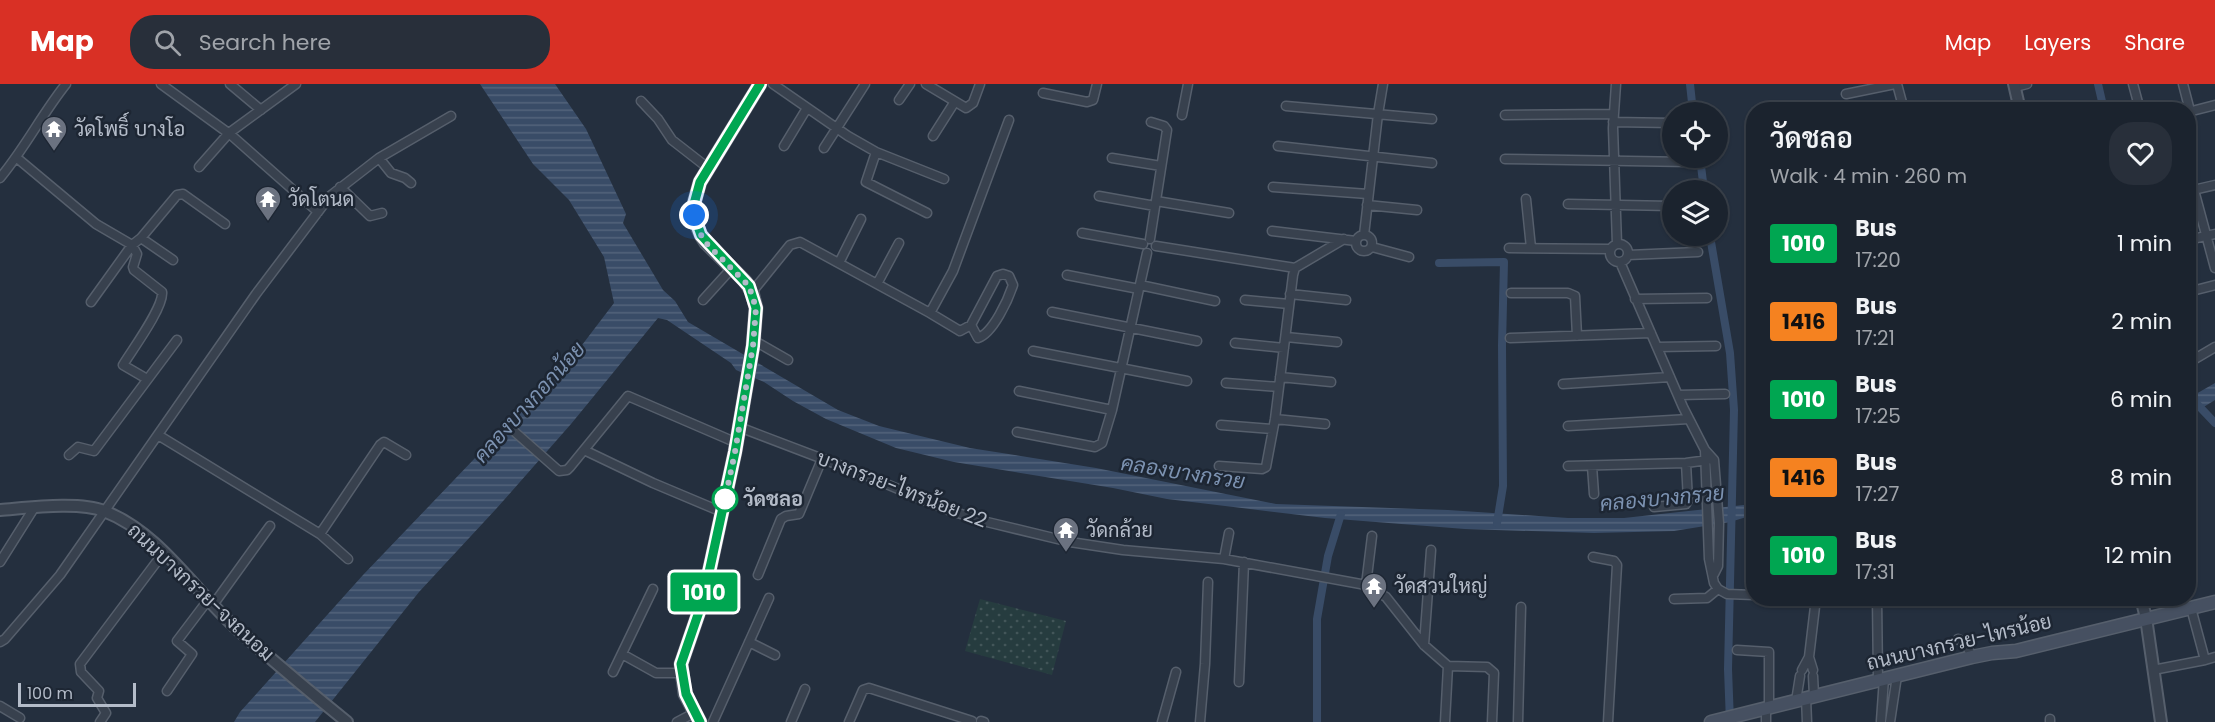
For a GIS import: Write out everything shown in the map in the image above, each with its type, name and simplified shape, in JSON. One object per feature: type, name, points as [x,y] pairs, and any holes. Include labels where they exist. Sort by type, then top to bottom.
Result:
[{"type":"main road","points":[[697,718],[686,694],[681,673],[682,656],[703,600],[737,443],[753,343],[756,308],[752,292],[745,281],[706,243],[696,224],[695,194],[708,168],[759,85]]},
{"type":"main road","name":"ถนนบางกรวย-ไทรน้อย","points":[[1713,722],[1972,657],[2016,651],[2215,602]]},
{"type":"street","points":[[0,178],[17,158],[44,112],[66,84]]},
{"type":"street","points":[[230,84],[261,110]]},
{"type":"street","points":[[277,84],[285,92]]},
{"type":"street","points":[[199,167],[229,134],[296,84]]},
{"type":"street","points":[[773,84],[836,130],[876,152],[944,179]]},
{"type":"street","points":[[824,148],[865,84]]},
{"type":"street","points":[[899,100],[910,84]]},
{"type":"street","points":[[926,84],[962,108],[970,107],[980,84]]},
{"type":"street","points":[[1043,93],[1087,102],[1093,100],[1097,84]]},
{"type":"street","points":[[1182,115],[1188,84]]},
{"type":"street","points":[[1364,235],[1383,84]]},
{"type":"street","points":[[1616,84],[1614,118],[1616,205],[1614,247],[1611,259],[1620,262],[1628,255]]},
{"type":"street","points":[[1846,94],[1896,84],[1902,102]]},
{"type":"street","points":[[2018,102],[2015,85],[2027,84]]},
{"type":"street","points":[[2133,84],[2138,102]]},
{"type":"street","points":[[2183,84],[2187,102]]},
{"type":"street","points":[[166,85],[229,134],[318,212]]},
{"type":"street","points":[[641,101],[665,127],[672,140],[708,168]]},
{"type":"street","points":[[933,136],[954,103]]},
{"type":"street","points":[[2196,110],[2215,105]]},
{"type":"street","points":[[1286,106],[1432,119]]},
{"type":"street","points":[[784,146],[807,108]]},
{"type":"street","points":[[1505,115],[1614,118],[1662,122]]},
{"type":"street","points":[[3,640],[60,575],[256,294],[330,196],[379,158],[451,116]]},
{"type":"street","points":[[930,313],[953,271],[1009,120]]},
{"type":"street","points":[[1017,432],[1099,446],[1104,438],[1147,253],[1154,252],[1150,243],[1166,128],[1151,122]]},
{"type":"street","points":[[1278,146],[1432,163]]},
{"type":"street","points":[[876,152],[866,182],[927,213]]},
{"type":"street","points":[[17,158],[96,224],[132,245],[137,254],[134,270],[163,294],[156,311],[123,365],[147,379]]},
{"type":"street","points":[[379,158],[392,173],[411,183]]},
{"type":"street","points":[[1112,158],[1161,166]]},
{"type":"street","points":[[1505,159],[1662,161]]},
{"type":"street","points":[[2196,190],[2215,185]]},
{"type":"street","points":[[340,187],[370,216],[382,213]]},
{"type":"street","points":[[1273,187],[1368,195]]},
{"type":"street","points":[[91,302],[132,245],[180,194],[225,224]]},
{"type":"street","points":[[1099,196],[1228,213]]},
{"type":"street","points":[[1526,199],[1531,248]]},
{"type":"street","points":[[2196,202],[2211,235],[2215,268]]},
{"type":"street","points":[[1568,204],[1662,206]]},
{"type":"street","points":[[1367,205],[1417,210]]},
{"type":"street","points":[[839,263],[861,219]]},
{"type":"street","points":[[1272,231],[1356,241]]},
{"type":"street","points":[[1082,233],[1295,268],[1344,239]]},
{"type":"street","points":[[1356,241],[1364,235]]},
{"type":"street","points":[[1364,235],[1372,240],[1372,247]]},
{"type":"street","points":[[2196,238],[2211,235]]},
{"type":"street","points":[[141,238],[173,260]]},
{"type":"street","points":[[1356,241],[1361,251],[1372,247],[1409,257]]},
{"type":"street","points":[[752,292],[789,245],[797,242],[803,243],[960,331],[971,325],[997,276],[1003,274],[1009,276],[1013,285],[1010,295],[988,332],[978,338],[971,325]]},
{"type":"street","points":[[877,284],[899,243]]},
{"type":"street","points":[[1509,248],[1625,247],[1628,255]]},
{"type":"street","points":[[1628,255],[1698,252]]},
{"type":"street","points":[[1620,262],[1709,460],[1719,505],[1718,566],[1714,574],[1714,583],[1718,590],[1730,594],[1746,595]]},
{"type":"street","points":[[703,300],[732,268]]},
{"type":"street","points":[[1219,466],[1262,469],[1266,467],[1275,419],[1295,268]]},
{"type":"street","points":[[1066,275],[1215,301]]},
{"type":"street","points":[[2196,290],[2215,285]]},
{"type":"street","points":[[1510,293],[1568,292],[1575,296],[1577,336]]},
{"type":"street","points":[[1290,294],[1346,300]]},
{"type":"street","points":[[1635,299],[1707,298]]},
{"type":"street","points":[[1245,300],[1289,304]]},
{"type":"street","points":[[1052,312],[1197,341]]},
{"type":"street","points":[[1510,338],[1651,333]]},
{"type":"street","points":[[1286,338],[1337,342]]},
{"type":"street","points":[[69,455],[78,447],[94,451],[177,340]]},
{"type":"street","points":[[753,343],[788,360]]},
{"type":"street","points":[[1235,343],[1284,348]]},
{"type":"street","points":[[1657,347],[1716,346]]},
{"type":"street","points":[[2196,358],[2215,347]]},
{"type":"street","points":[[1033,351],[1187,381]]},
{"type":"street","points":[[1563,384],[1670,377]]},
{"type":"street","points":[[1226,383],[1331,382]]},
{"type":"street","points":[[1019,391],[1112,410]]},
{"type":"street","points":[[1678,395],[1725,394]]},
{"type":"street","points":[[508,426],[559,471],[570,467],[628,396],[737,443]]},
{"type":"street","points":[[1275,419],[1325,424]]},
{"type":"street","points":[[1568,426],[1689,419]]},
{"type":"street","points":[[1221,425],[1272,429]]},
{"type":"street","name":"บางกรวย-ไทรน้อย 22","points":[[739,427],[948,510],[987,522],[1070,542],[1123,550],[1224,559],[1366,585]]},
{"type":"street","points":[[158,435],[320,534],[348,559]]},
{"type":"street","points":[[320,534],[380,445],[384,442],[406,455]]},
{"type":"street","points":[[584,450],[722,512]]},
{"type":"street","points":[[758,575],[781,519],[799,514],[822,459]]},
{"type":"street","points":[[1568,466],[1686,463],[1709,460]]},
{"type":"street","points":[[1709,460],[1709,559],[1714,574]]},
{"type":"street","points":[[1654,507],[1686,504],[1688,500],[1686,463]]},
{"type":"street","points":[[1592,466],[1594,494]]},
{"type":"street","name":"ถนนบางกรวย-จงถนอม","points":[[0,510],[78,507],[104,511],[139,530],[164,552],[210,603],[345,720]]},
{"type":"street","points":[[0,562],[34,508]]},
{"type":"street","points":[[167,691],[192,654],[177,641],[270,526]]},
{"type":"street","points":[[1224,559],[1229,533]]},
{"type":"street","points":[[1372,536],[1366,585],[1386,597],[1424,645],[1448,666],[1487,667],[1492,670],[1494,673],[1492,722]]},
{"type":"street","points":[[1424,645],[1431,550]]},
{"type":"street","points":[[100,722],[106,713],[97,698],[99,691],[81,672],[80,664],[164,552]]},
{"type":"street","points":[[1593,557],[1614,561],[1617,565],[1608,722]]},
{"type":"street","points":[[1239,682],[1244,562]]},
{"type":"street","points":[[1200,722],[1206,655],[1208,582]]},
{"type":"street","points":[[613,672],[653,589]]},
{"type":"street","points":[[1674,599],[1707,598],[1718,590]]},
{"type":"street","points":[[713,722],[769,598]]},
{"type":"street","points":[[1518,722],[1521,606]]},
{"type":"street","points":[[1807,722],[1801,673],[1809,657],[1815,606]]},
{"type":"street","points":[[1878,606],[1886,678],[1886,722]]},
{"type":"street","points":[[2143,606],[2161,722]]},
{"type":"street","points":[[2191,608],[2205,660]]},
{"type":"street","points":[[1958,639],[1966,644],[1972,657]]},
{"type":"street","points":[[749,642],[776,655]]},
{"type":"street","points":[[1737,650],[1769,652],[1766,722]]},
{"type":"street","points":[[622,654],[656,672],[681,673]]},
{"type":"street","points":[[1805,698],[1813,673],[1809,657]]},
{"type":"street","points":[[2153,670],[2215,657]]},
{"type":"street","points":[[1445,722],[1448,666]]},
{"type":"street","points":[[1162,722],[1176,672]]},
{"type":"street","points":[[849,722],[863,690],[869,688],[979,721]]},
{"type":"street","points":[[791,722],[806,689]]},
{"type":"street","points":[[0,706],[20,718]]},
{"type":"street","points":[[677,722],[697,718]]},
{"type":"green space","points":[[980,599],[1066,621],[1052,675],[965,651]]},
{"type":"water","points":[[480,84],[555,84],[586,129],[626,214],[623,223],[663,290],[675,301],[688,322],[838,410],[879,426],[970,448],[1096,468],[1276,504],[1448,510],[1568,518],[1624,518],[1746,505],[1746,517],[1674,531],[1594,533],[1465,529],[1325,518],[1167,499],[954,462],[896,448],[826,419],[764,382],[736,370],[731,363],[667,320],[658,318],[571,424],[419,592],[315,722],[234,722],[240,712],[363,575],[563,370],[614,303],[604,257],[569,200],[533,164]]},
{"type":"water","points":[[2215,383],[2215,400],[2196,412],[2196,394]]},
{"type":"waterway","points":[[1690,84],[1692,102]]},
{"type":"waterway","points":[[2098,84],[2102,102]]},
{"type":"waterway","points":[[1701,168],[1703,180]]},
{"type":"waterway","name":"คลองบางกรวย","points":[[1712,246],[1730,353],[1734,410],[1728,669],[1730,722]]},
{"type":"waterway","points":[[1439,263],[1504,262],[1503,486],[1497,523]]},
{"type":"waterway","points":[[2196,403],[2215,423]]},
{"type":"waterway","points":[[1317,722],[1317,619],[1328,556],[1341,514]]},
{"type":"bus line","name":"1010","points":[[700,722],[682,682],[682,656],[703,600],[735,452],[753,346],[756,308],[749,286],[706,243],[701,235],[696,224],[694,204],[700,182],[760,84]]},
{"type":"place","name":"วัดโพธิ์ บางโอ","points":[[54,152]]},
{"type":"place","name":"วัดโตนด","points":[[268,222]]},
{"type":"place","name":"วัดชลอ","points":[[725,499]]},
{"type":"place","name":"วัดกล้วย","points":[[1066,553]]},
{"type":"place","name":"วัดสวนใหญ่","points":[[1374,609]]},
{"type":"route","points":[[694,215],[706,243],[749,286],[756,308],[753,346],[725,499]]},
{"type":"water label","name":"คลองบางกอกน้อย","points":[[529,402]]}]
